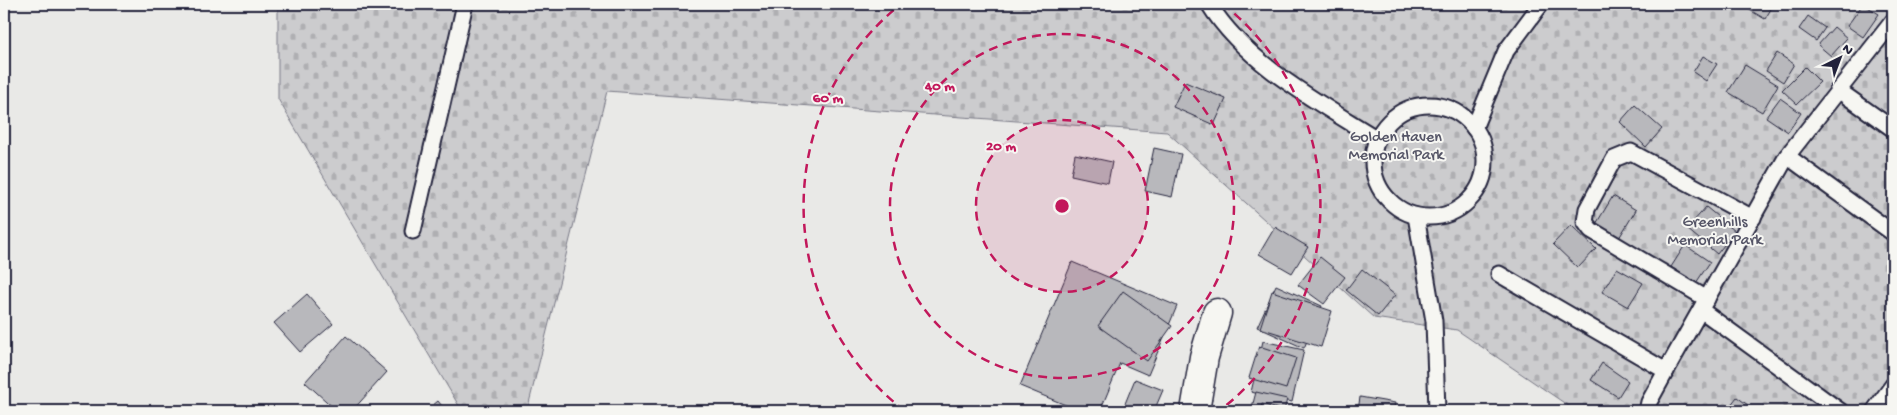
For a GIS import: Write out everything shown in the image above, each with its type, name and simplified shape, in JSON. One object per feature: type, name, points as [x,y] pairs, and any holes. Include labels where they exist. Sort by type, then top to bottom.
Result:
[{"type":"street","points":[[1195,411],[1204,357],[1217,313]]},
{"type":"lane","points":[[413,231],[465,4]]},
{"type":"lane","points":[[1209,4],[1216,15],[1264,65],[1377,139]]},
{"type":"lane","points":[[1474,128],[1506,51],[1541,4]]},
{"type":"lane","points":[[1647,411],[1649,402],[1666,371],[1788,156],[1893,21]]},
{"type":"lane","points":[[1838,90],[1893,129]]},
{"type":"lane","points":[[1421,106],[1441,107],[1459,114],[1474,128],[1482,145],[1485,165],[1480,184],[1470,200],[1454,212],[1436,217],[1416,216],[1398,208],[1384,195],[1375,178],[1372,158],[1377,139],[1387,123],[1403,111],[1421,106]]},
{"type":"lane","points":[[1753,218],[1631,152],[1614,159],[1587,209],[1585,222],[1591,230],[1704,304],[1840,411]]},
{"type":"lane","points":[[1788,156],[1893,233]]},
{"type":"lane","points":[[1416,216],[1434,321],[1437,411]]},
{"type":"lane","points":[[1499,274],[1666,371]]},
{"type":"lane","points":[[1874,411],[1893,385]]},
{"type":"green space","name":"Golden Haven Memorial Park","points":[[278,4],[1893,4],[1893,411],[1576,411],[1457,330],[1374,318],[1167,132],[607,91],[527,411],[462,411],[278,99]]},
{"type":"building","points":[[1744,4],[1774,4],[1765,19],[1743,6]]},
{"type":"building","points":[[1863,4],[1879,14],[1863,37],[1847,26]]},
{"type":"building","points":[[1808,16],[1825,28],[1816,41],[1799,29]]},
{"type":"building","points":[[1834,27],[1847,38],[1831,56],[1818,45]]},
{"type":"building","points":[[1777,53],[1794,64],[1783,82],[1766,71]]},
{"type":"building","points":[[1703,56],[1717,64],[1706,81],[1693,72]]},
{"type":"building","points":[[1745,65],[1778,85],[1762,112],[1728,92]]},
{"type":"building","points":[[1805,67],[1820,82],[1797,104],[1782,90]]},
{"type":"building","points":[[1185,82],[1226,99],[1214,125],[1173,107]]},
{"type":"building","points":[[1780,98],[1801,113],[1788,132],[1766,117]]},
{"type":"building","points":[[1635,105],[1662,129],[1646,147],[1620,122]]},
{"type":"building","points":[[1154,148],[1181,154],[1172,197],[1145,191]]},
{"type":"building","points":[[1075,154],[1112,162],[1108,183],[1071,175]]},
{"type":"building","points":[[1613,196],[1636,210],[1619,238],[1596,224]]},
{"type":"building","points":[[1706,207],[1735,231],[1717,254],[1687,229]]},
{"type":"building","points":[[1571,225],[1596,249],[1578,268],[1553,244]]},
{"type":"building","points":[[1275,227],[1308,247],[1292,273],[1259,254]]},
{"type":"building","points":[[1685,245],[1710,262],[1696,283],[1671,267]]},
{"type":"building","points":[[1320,257],[1345,277],[1324,304],[1298,285]]},
{"type":"building","points":[[1072,262],[1177,306],[1148,375],[1120,363],[1100,411],[1080,411],[1020,386]]},
{"type":"building","points":[[1617,268],[1643,283],[1628,307],[1602,292]]},
{"type":"building","points":[[1362,269],[1395,295],[1378,316],[1346,290]]},
{"type":"building","points":[[1276,285],[1322,306],[1304,348],[1257,327]]},
{"type":"building","points":[[1123,291],[1172,326],[1147,361],[1098,326]]},
{"type":"building","points":[[1272,291],[1332,311],[1321,347],[1260,328]]},
{"type":"building","points":[[307,294],[333,324],[300,352],[274,323]]},
{"type":"building","points":[[346,336],[387,372],[352,411],[337,411],[305,382]]},
{"type":"building","points":[[1263,341],[1304,350],[1292,402],[1251,392]]},
{"type":"building","points":[[1259,346],[1296,358],[1286,389],[1249,378]]},
{"type":"building","points":[[1602,363],[1628,381],[1618,397],[1591,380]]},
{"type":"building","points":[[1135,379],[1163,390],[1154,411],[1122,411]]},
{"type":"building","points":[[1256,392],[1287,399],[1284,411],[1251,411]]},
{"type":"building","points":[[1360,397],[1395,403],[1393,411],[1358,411]]},
{"type":"building","points":[[1737,397],[1756,411],[1726,411]]},
{"type":"building","points":[[438,401],[446,411],[426,411]]},
{"type":"building","points":[[1262,404],[1284,411],[1260,411]]},
{"type":"park label","name":"Greenhills Memorial Park","points":[[1715,232]]}]
